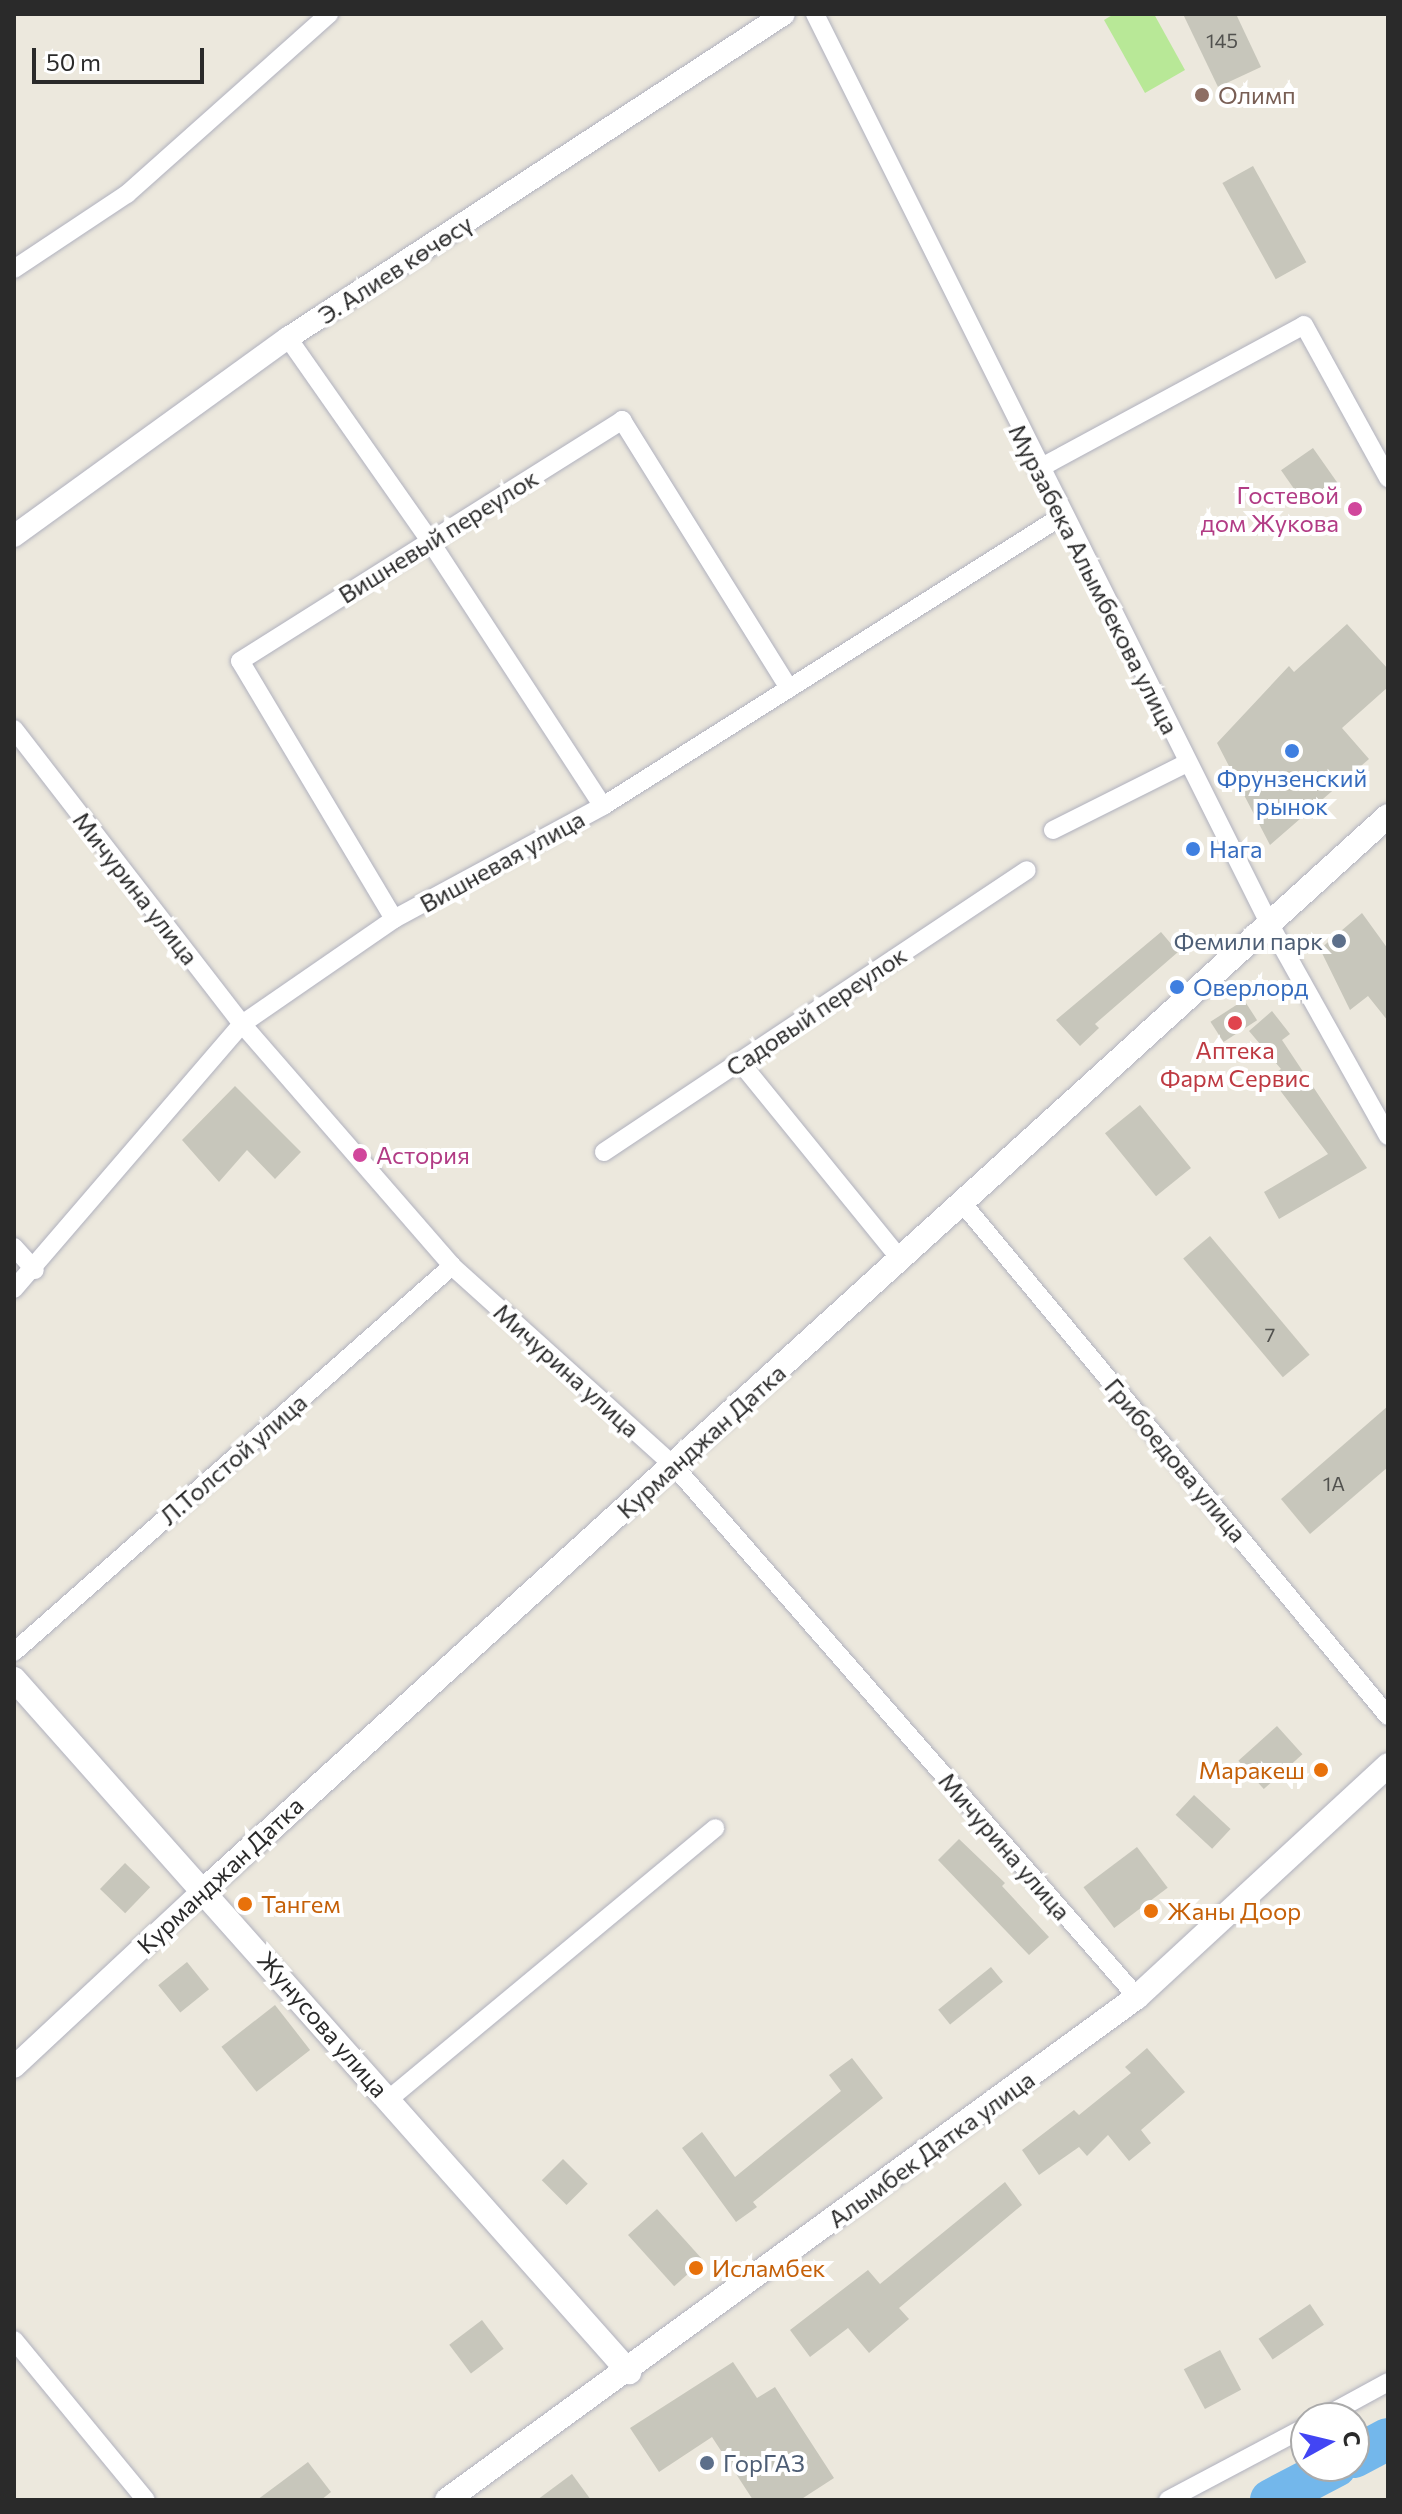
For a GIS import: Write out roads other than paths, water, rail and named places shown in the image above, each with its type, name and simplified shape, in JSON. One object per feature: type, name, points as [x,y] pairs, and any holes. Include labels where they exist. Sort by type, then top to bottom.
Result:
[{"type":"main road","name":"Курманджан Датка","points":[[205,1889],[964,1205],[1388,816]]},
{"type":"main road","name":"Жунусова улица","points":[[14,1679],[205,1889],[629,2372]]},
{"type":"main road","name":"Алымбек Датка улица","points":[[447,2500],[629,2372],[1137,1997],[1388,1765]]},
{"type":"street","points":[[14,269],[127,194],[329,14]]},
{"type":"street","name":"Э. Алиев көчөсү","points":[[14,536],[288,338],[784,14]]},
{"type":"street","name":"Мурзабека Алымбекова улица","points":[[815,14],[1038,469],[1187,763],[1269,923],[1388,1136]]},
{"type":"street","points":[[1038,469],[1304,325],[1388,478]]},
{"type":"street","points":[[288,338],[430,541],[603,806]]},
{"type":"street","name":"Вишневый переулок","points":[[394,919],[240,661],[622,420],[789,688]]},
{"type":"street","name":"Вишневая улица","points":[[14,1289],[35,1270],[242,1024],[394,919],[603,806],[1062,516]]},
{"type":"street","name":"Мичурина улица","points":[[14,729],[242,1024],[452,1266],[674,1466],[1137,1997]]},
{"type":"street","points":[[1053,830],[1187,763]]},
{"type":"street","name":"Садовый переулок","points":[[604,1152],[1027,870]]},
{"type":"street","points":[[740,1062],[901,1260]]},
{"type":"street","name":"Грибоедова улица","points":[[964,1205],[1388,1716]]},
{"type":"street","points":[[14,1247],[35,1270]]},
{"type":"street","name":"Л.Толстой улица","points":[[14,1652],[452,1266]]},
{"type":"street","points":[[389,2099],[715,1828]]},
{"type":"street","name":"Курманджан Датка","points":[[14,2067],[205,1889]]},
{"type":"street","points":[[14,2340],[146,2500]]},
{"type":"street","points":[[1351,2402],[1388,2382]]},
{"type":"street","points":[[1168,2500],[1290,2435]]},
{"type":"waterway","points":[[1370,2449],[1388,2439]]},
{"type":"waterway","points":[[1271,2500],[1305,2482]]},
{"type":"place","name":"Олимп","points":[[1202,95]]},
{"type":"place","name":"Гостевой дом Жукова","points":[[1355,509]]},
{"type":"place","name":"Фрунзенский рынок","points":[[1292,751]]},
{"type":"place","name":"Нага","points":[[1193,849]]},
{"type":"place","name":"Фемили парк","points":[[1339,941]]},
{"type":"place","name":"Оверлорд","points":[[1177,987]]},
{"type":"place","name":"Аптека Фарм Сервис","points":[[1235,1023]]},
{"type":"place","name":"Астория","points":[[360,1155]]},
{"type":"place","name":"Маракеш","points":[[1321,1770]]},
{"type":"place","name":"Тангем","points":[[245,1904]]},
{"type":"place","name":"Жаны Доор","points":[[1151,1911]]},
{"type":"place","name":"Исламбек","points":[[696,2268]]},
{"type":"place","name":"ГорГАЗ","points":[[707,2463]]}]
